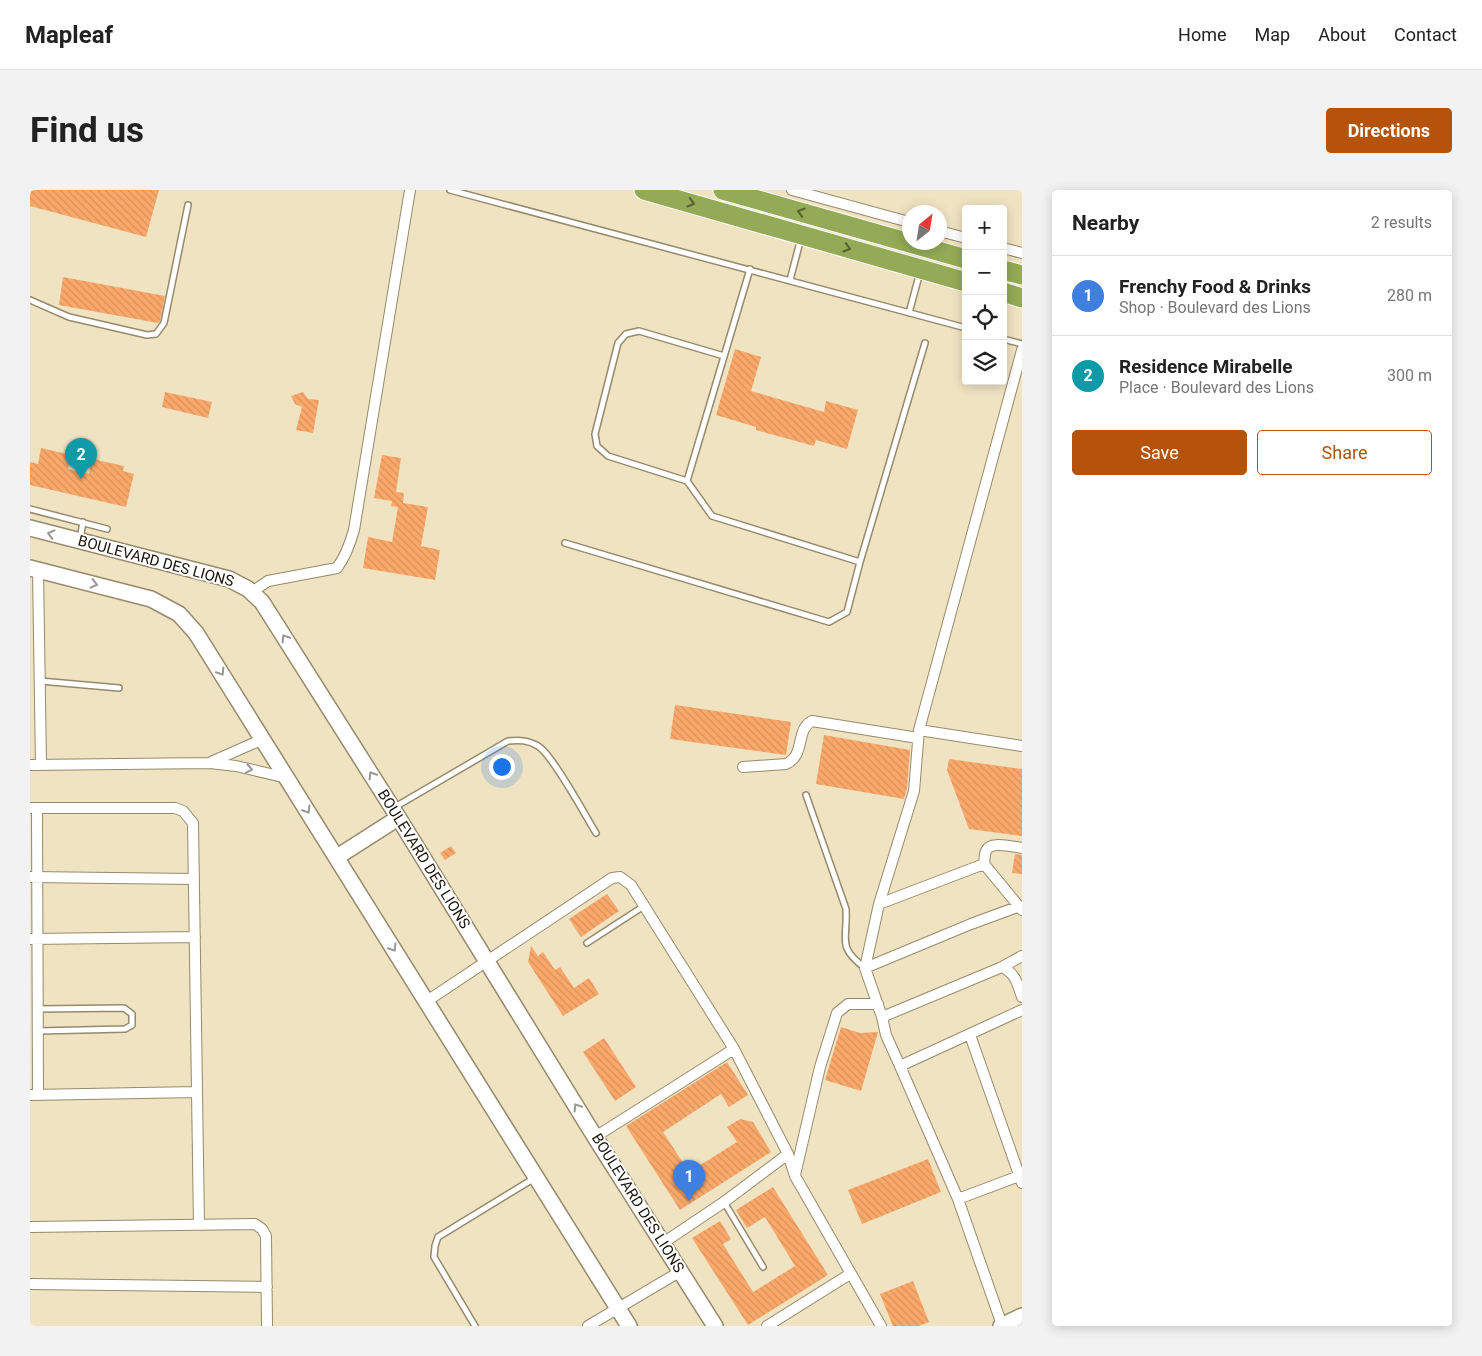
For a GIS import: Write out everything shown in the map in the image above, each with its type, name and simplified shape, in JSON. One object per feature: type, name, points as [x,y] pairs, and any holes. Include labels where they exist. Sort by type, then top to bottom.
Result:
[{"type":"highway","points":[[644,190],[962,281]]},
{"type":"highway","points":[[723,190],[962,258]]},
{"type":"highway","points":[[1007,271],[1022,275]]},
{"type":"highway","points":[[1007,293],[1022,298]]},
{"type":"main road","name":"BOULEVARD DES LIONS","points":[[30,528],[229,579],[252,592],[262,602],[715,1326]]},
{"type":"main road","points":[[34,569],[151,599],[179,614],[196,633],[629,1326]]},
{"type":"main road","points":[[337,857],[395,813]]},
{"type":"main road","points":[[1002,1326],[1022,1316]]},
{"type":"street","points":[[252,592],[268,581],[337,568],[344,559],[349,547],[354,530],[410,190]]},
{"type":"street","points":[[792,190],[902,220]]},
{"type":"street","points":[[947,233],[962,237]]},
{"type":"street","points":[[1007,249],[1022,254]]},
{"type":"street","points":[[1002,1326],[958,1200],[886,1035],[878,1004],[865,968],[879,904],[914,791],[918,734],[1022,350]]},
{"type":"street","points":[[34,569],[40,681],[35,765],[210,763],[245,768],[288,778]]},
{"type":"street","points":[[743,767],[792,762],[797,756],[804,729],[812,721],[1022,746]]},
{"type":"street","points":[[210,763],[263,739]]},
{"type":"street","points":[[197,1092],[34,1095],[38,1009],[34,938],[33,808],[175,808],[183,811],[193,823],[199,1225]]},
{"type":"street","points":[[865,968],[972,924],[1021,908],[984,864],[986,851],[989,846],[994,844],[1022,848]]},
{"type":"street","points":[[879,904],[984,864]]},
{"type":"street","points":[[34,877],[194,879]]},
{"type":"street","points":[[427,1001],[612,878],[620,877],[631,885],[734,1049],[788,1154],[795,1176],[880,1326]]},
{"type":"street","points":[[34,938],[195,938]]},
{"type":"street","points":[[882,1017],[1002,967],[1022,956]]},
{"type":"street","points":[[1002,967],[1015,976],[1022,997]]},
{"type":"street","points":[[795,1176],[820,1067],[837,1013],[848,1004],[878,1004]]},
{"type":"street","points":[[900,1066],[1022,1010]]},
{"type":"street","points":[[958,1200],[1021,1180],[970,1035]]},
{"type":"street","points":[[596,1138],[734,1049]]},
{"type":"street","points":[[663,1242],[724,1202],[788,1154]]},
{"type":"street","points":[[30,1227],[255,1224],[262,1229],[266,1236],[267,1326]]},
{"type":"street","points":[[588,1326],[681,1271]]},
{"type":"street","points":[[767,1326],[850,1274]]},
{"type":"street","points":[[30,1284],[267,1287]]},
{"type":"lane","points":[[450,190],[962,327]]},
{"type":"lane","points":[[30,300],[69,317],[147,335],[156,334],[164,323],[188,205]]},
{"type":"lane","points":[[790,280],[801,235]]},
{"type":"lane","points":[[687,481],[750,269]]},
{"type":"lane","points":[[909,313],[921,269]]},
{"type":"lane","points":[[724,356],[639,331],[626,334],[618,343],[595,434],[597,446],[608,456],[687,481],[712,516],[860,562]]},
{"type":"lane","points":[[1007,340],[1022,344]]},
{"type":"lane","points":[[565,543],[829,622],[847,612],[925,342]]},
{"type":"lane","points":[[30,509],[107,528]]},
{"type":"lane","points":[[79,541],[83,522]]},
{"type":"lane","points":[[40,681],[119,688]]},
{"type":"lane","points":[[395,813],[508,741],[520,740],[531,742],[540,747],[552,761],[596,833]]},
{"type":"lane","points":[[806,795],[846,909],[847,922],[844,942],[847,951],[853,959],[865,968]]},
{"type":"lane","points":[[587,943],[644,906]]},
{"type":"lane","points":[[38,1009],[124,1008],[132,1014],[133,1021],[132,1025],[125,1030],[38,1031]]},
{"type":"lane","points":[[475,1326],[434,1257],[438,1238],[536,1177]]},
{"type":"lane","points":[[724,1202],[763,1267]]},
{"type":"building","points":[[30,190],[159,190],[146,237],[30,206]]},
{"type":"building","points":[[63,277],[165,296],[160,321],[158,323],[59,305]]},
{"type":"building","points":[[735,349],[761,357],[751,391],[824,412],[826,401],[858,410],[847,449],[816,440],[814,446],[756,430],[756,427],[716,415]]},
{"type":"building","points":[[165,392],[212,402],[208,418],[162,407]]},
{"type":"building","points":[[303,392],[308,399],[319,400],[313,433],[296,430],[302,407],[295,404],[291,396]]},
{"type":"building","points":[[41,448],[71,455],[68,469],[89,474],[92,459],[124,466],[123,471],[134,474],[126,507],[30,485],[30,462],[38,464]]},
{"type":"building","points":[[382,455],[401,458],[396,492],[404,493],[403,503],[428,507],[421,546],[440,550],[435,580],[363,568],[368,537],[392,542],[398,507],[391,506],[392,501],[374,498]]},
{"type":"building","points":[[675,705],[791,722],[786,755],[670,739]]},
{"type":"building","points":[[824,735],[910,750],[907,788],[904,799],[816,784]]},
{"type":"building","points":[[949,759],[1022,769],[1022,836],[969,829],[947,770]]},
{"type":"building","points":[[451,846],[456,853],[445,860],[440,853]]},
{"type":"building","points":[[1015,854],[1022,855],[1022,874],[1012,873]]},
{"type":"building","points":[[607,894],[619,911],[581,937],[569,919]]},
{"type":"building","points":[[531,946],[538,956],[543,952],[555,970],[560,967],[574,988],[589,978],[599,994],[563,1016],[528,962]]},
{"type":"building","points":[[841,1027],[860,1033],[878,1032],[861,1091],[825,1080]]},
{"type":"building","points":[[604,1038],[636,1087],[615,1101],[583,1052]]},
{"type":"building","points":[[727,1062],[748,1095],[729,1107],[721,1094],[663,1132],[689,1172],[737,1142],[727,1127],[740,1119],[753,1122],[771,1152],[680,1210],[626,1126]]},
{"type":"building","points":[[928,1159],[941,1192],[862,1224],[848,1190]]},
{"type":"building","points":[[773,1187],[828,1275],[748,1325],[692,1238],[720,1221],[731,1239],[723,1244],[753,1292],[795,1266],[765,1217],[747,1228],[736,1210]]},
{"type":"building","points":[[913,1281],[929,1322],[919,1326],[893,1326],[880,1294]]},
{"type":"place","name":"Residence Mirabelle","points":[[81,479]]},
{"type":"place","name":"Frenchy Food & Drinks","points":[[689,1201]]}]
